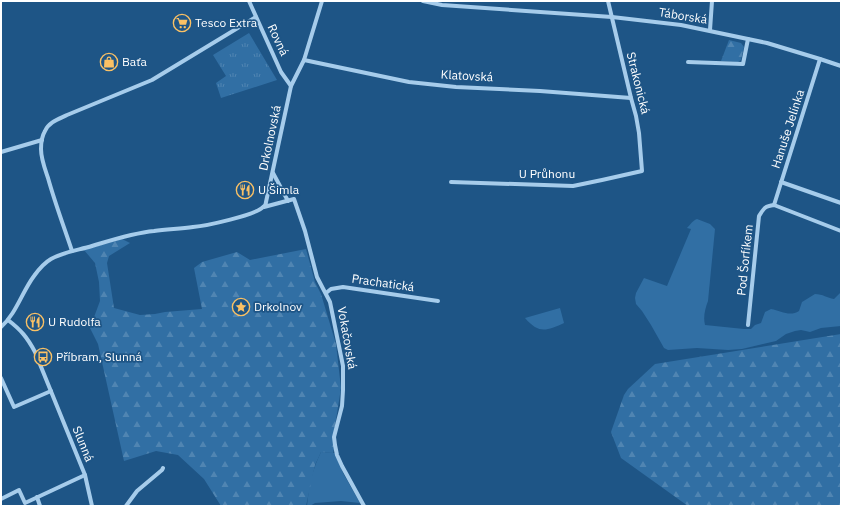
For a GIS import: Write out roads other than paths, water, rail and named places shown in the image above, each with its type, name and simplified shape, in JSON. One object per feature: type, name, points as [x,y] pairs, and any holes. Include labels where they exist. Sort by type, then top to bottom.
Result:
[{"type":"street","name":"Rovná","points":[[249,1],[281,72],[292,86]]},
{"type":"street","name":"Drkolnovská","points":[[264,207],[292,86],[304,60],[322,1]]},
{"type":"street","name":"Táborská","points":[[423,1],[442,5],[612,17],[681,25],[766,43],[820,58],[841,66]]},
{"type":"street","name":"Strakonická","points":[[608,1],[640,133],[642,171]]},
{"type":"street","points":[[710,30],[712,1]]},
{"type":"street","points":[[72,251],[60,218],[42,158],[42,140],[49,125],[56,120],[152,80],[256,17]]},
{"type":"street","points":[[688,62],[743,64],[748,39]]},
{"type":"street","name":"Hanuše Jelínka","points":[[774,205],[820,58]]},
{"type":"street","name":"Klatovská","points":[[304,60],[409,82],[631,98]]},
{"type":"street","points":[[1,152],[42,140]]},
{"type":"street","name":"U Průhonu","points":[[451,182],[573,186],[642,171]]},
{"type":"street","points":[[1,327],[14,311],[39,269],[52,258],[72,251],[138,234],[195,227],[239,217],[253,213],[264,207],[288,201],[273,173]]},
{"type":"street","points":[[782,182],[841,203]]},
{"type":"street","name":"Vokačovská","points":[[288,201],[294,199],[305,231],[317,277],[330,302],[343,366],[342,406],[334,437],[335,444],[337,455],[342,466],[364,505]]},
{"type":"street","points":[[774,205],[841,231]]},
{"type":"street","name":"Pod Šorfíkem","points":[[748,325],[760,216],[763,209],[774,205]]},
{"type":"street","name":"Prachatická","points":[[326,292],[331,289],[343,287],[438,301]]},
{"type":"street","name":"Slunná","points":[[8,320],[22,331],[29,341],[85,475],[92,506]]},
{"type":"street","points":[[1,378],[14,407],[51,391]]},
{"type":"street","points":[[126,506],[137,491],[163,468]]},
{"type":"street","points":[[1,499],[19,490],[25,503],[85,475]]},
{"type":"street","points":[[37,497],[40,506]]},
{"type":"place","name":"Tesco Extra","points":[[182,23]]},
{"type":"place","name":"Baťa","points":[[109,62]]},
{"type":"place","name":"U Šimla","points":[[245,190]]},
{"type":"place","name":"Drkolnov","points":[[241,307]]},
{"type":"place","name":"U Rudolfa","points":[[35,322]]},
{"type":"place","name":"Příbram, Slunná","points":[[43,357]]}]
